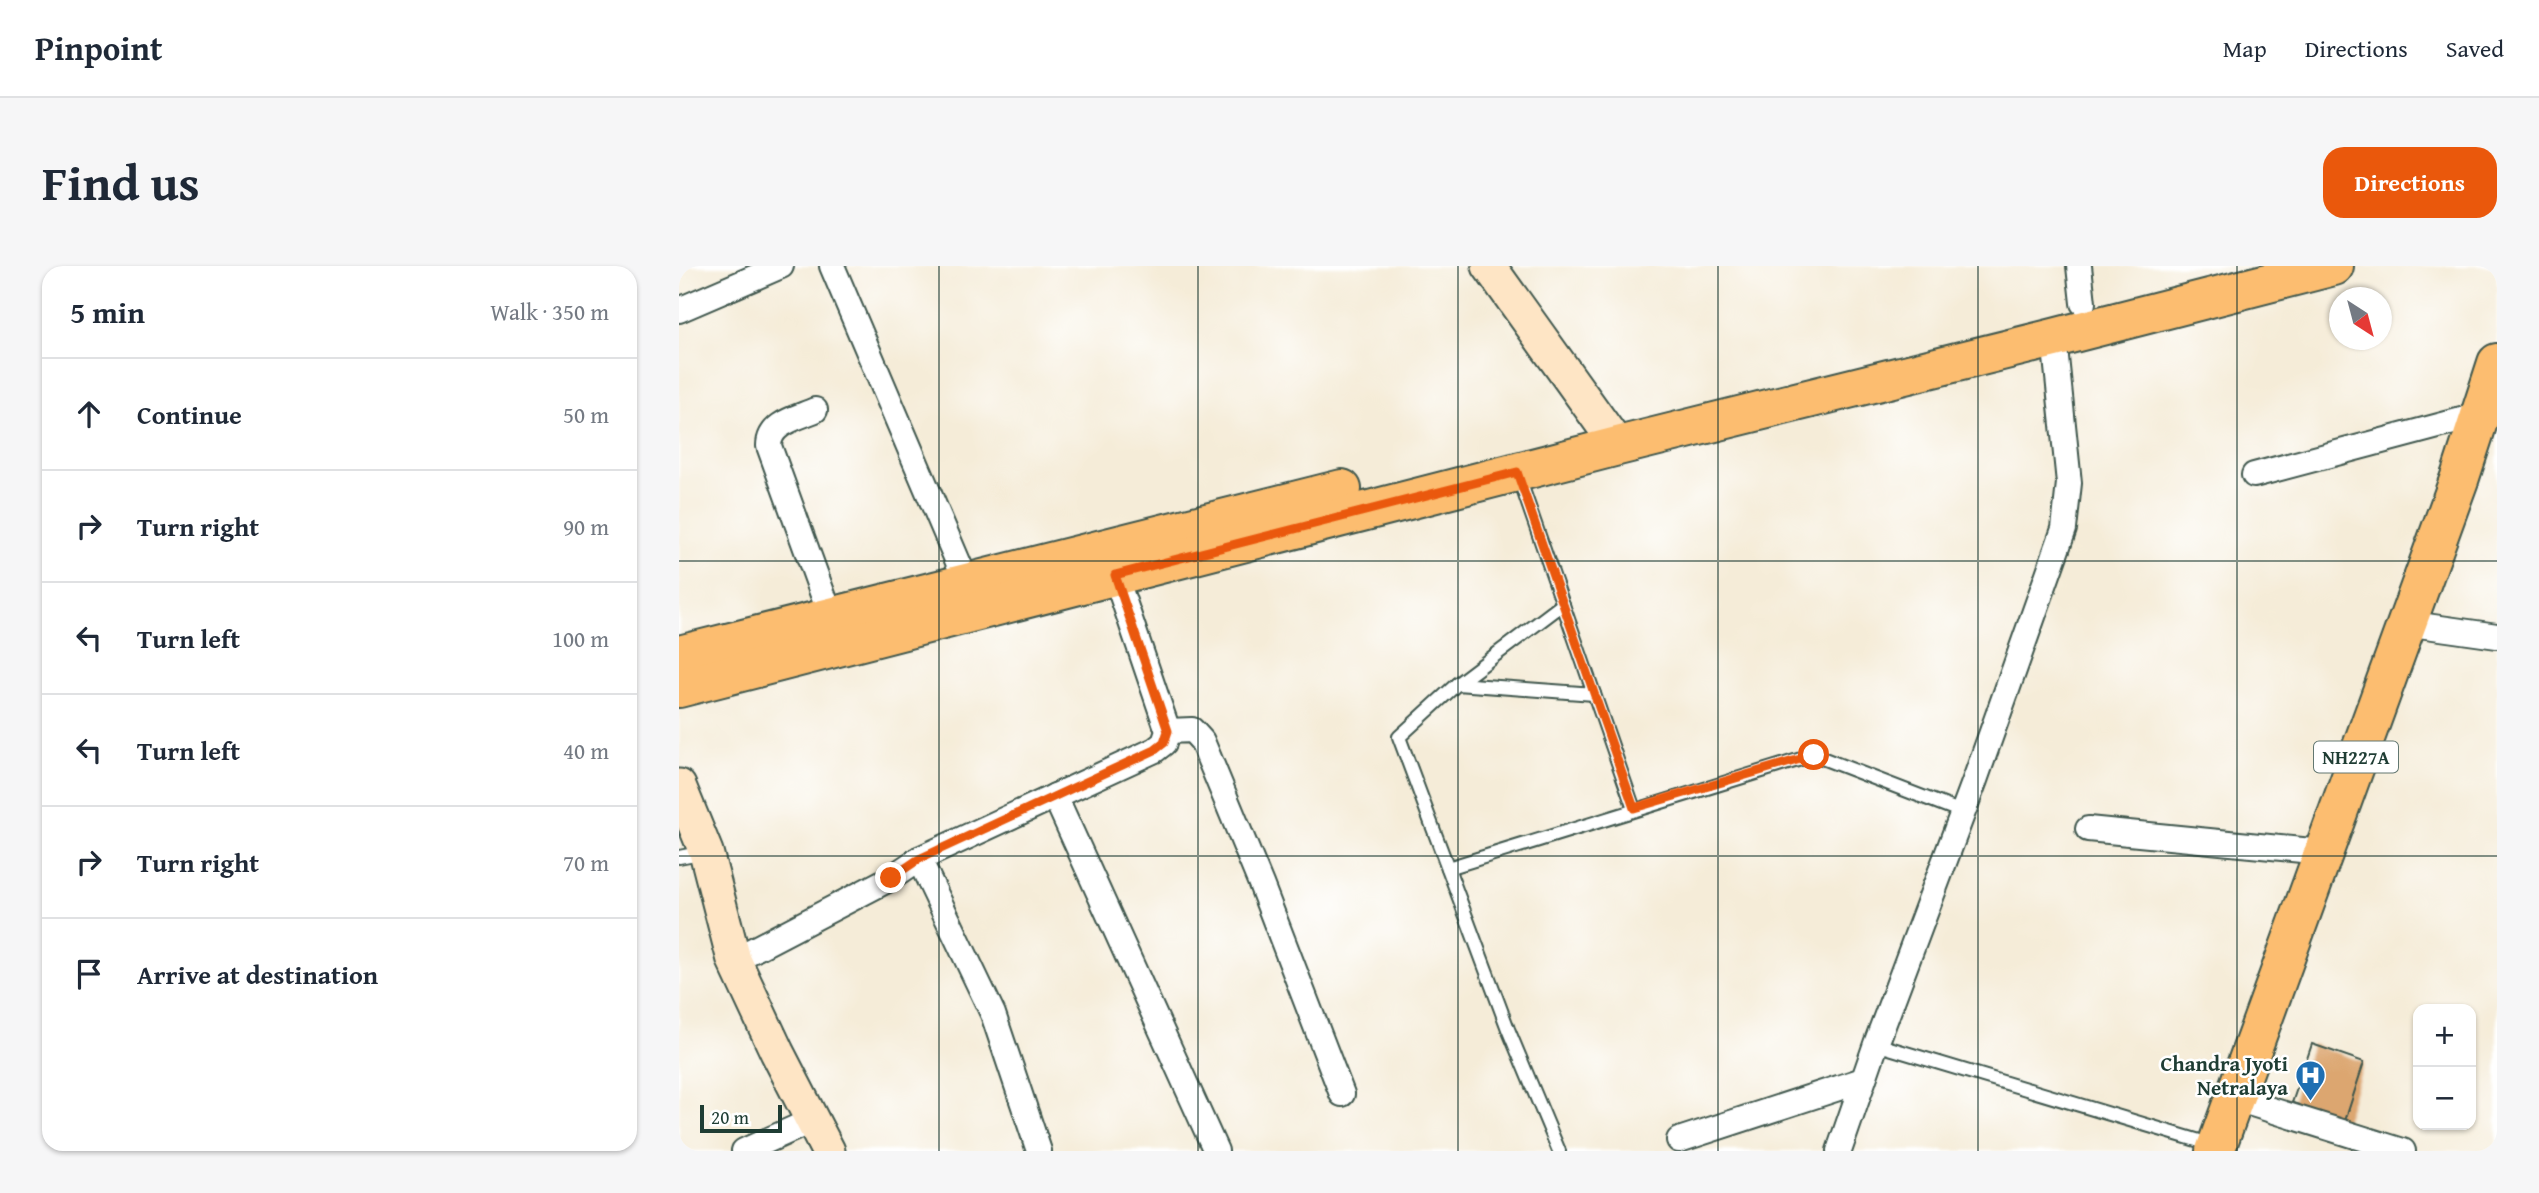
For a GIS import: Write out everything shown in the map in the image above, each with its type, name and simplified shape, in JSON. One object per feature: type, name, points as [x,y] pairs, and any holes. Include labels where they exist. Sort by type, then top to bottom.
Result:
[{"type":"main road","points":[[679,688],[1517,472],[1611,435],[2083,303],[2231,266]]},
{"type":"main road","points":[[679,655],[967,583],[1611,435],[2054,338],[2334,266]]},
{"type":"main road","name":"NH227A","points":[[2216,1148],[2460,477],[2497,363]]},
{"type":"street","points":[[679,310],[781,266]]},
{"type":"street","points":[[832,266],[967,583]]},
{"type":"street","points":[[1489,266],[1611,435]]},
{"type":"street","points":[[2079,266],[2083,303]]},
{"type":"street","points":[[1839,1151],[2064,529],[2069,483],[2054,338]]},
{"type":"street","points":[[815,410],[775,428],[769,436],[769,446],[831,617]]},
{"type":"street","points":[[2254,475],[2480,415]]},
{"type":"street","points":[[734,960],[891,878],[919,859],[1155,750],[1164,743],[1168,731],[1115,575]]},
{"type":"street","points":[[2405,623],[2497,636]]},
{"type":"street","points":[[1168,731],[1192,730],[1202,741],[1261,884],[1342,1094]]},
{"type":"street","points":[[679,786],[692,854],[734,960],[828,1151]]},
{"type":"street","points":[[1055,796],[1216,1151]]},
{"type":"street","points":[[2088,829],[2322,852]]},
{"type":"street","points":[[919,859],[993,1014],[1039,1151]]},
{"type":"street","points":[[1679,1140],[1863,1080]]},
{"type":"street","points":[[2233,1098],[2403,1151]]},
{"type":"street","points":[[744,1151],[813,1120]]},
{"type":"lane","points":[[1517,472],[1634,808]]},
{"type":"lane","points":[[1559,1151],[1508,1030],[1399,737],[1457,684],[1563,604]]},
{"type":"lane","points":[[1457,684],[1594,694]]},
{"type":"lane","points":[[1448,868],[1634,808],[1814,755],[1962,812]]},
{"type":"lane","points":[[1876,1044],[2216,1148]]},
{"type":"building","points":[[2312,1044],[2364,1062],[2345,1121],[2292,1103]]},
{"type":"place","name":"Chandra Jyoti Netralaya","points":[[2311,1102]]},
{"type":"route","points":[[891,878],[919,859],[1155,750],[1164,743],[1168,731],[1160,702],[1115,575],[1517,472],[1634,808],[1814,755]]}]
